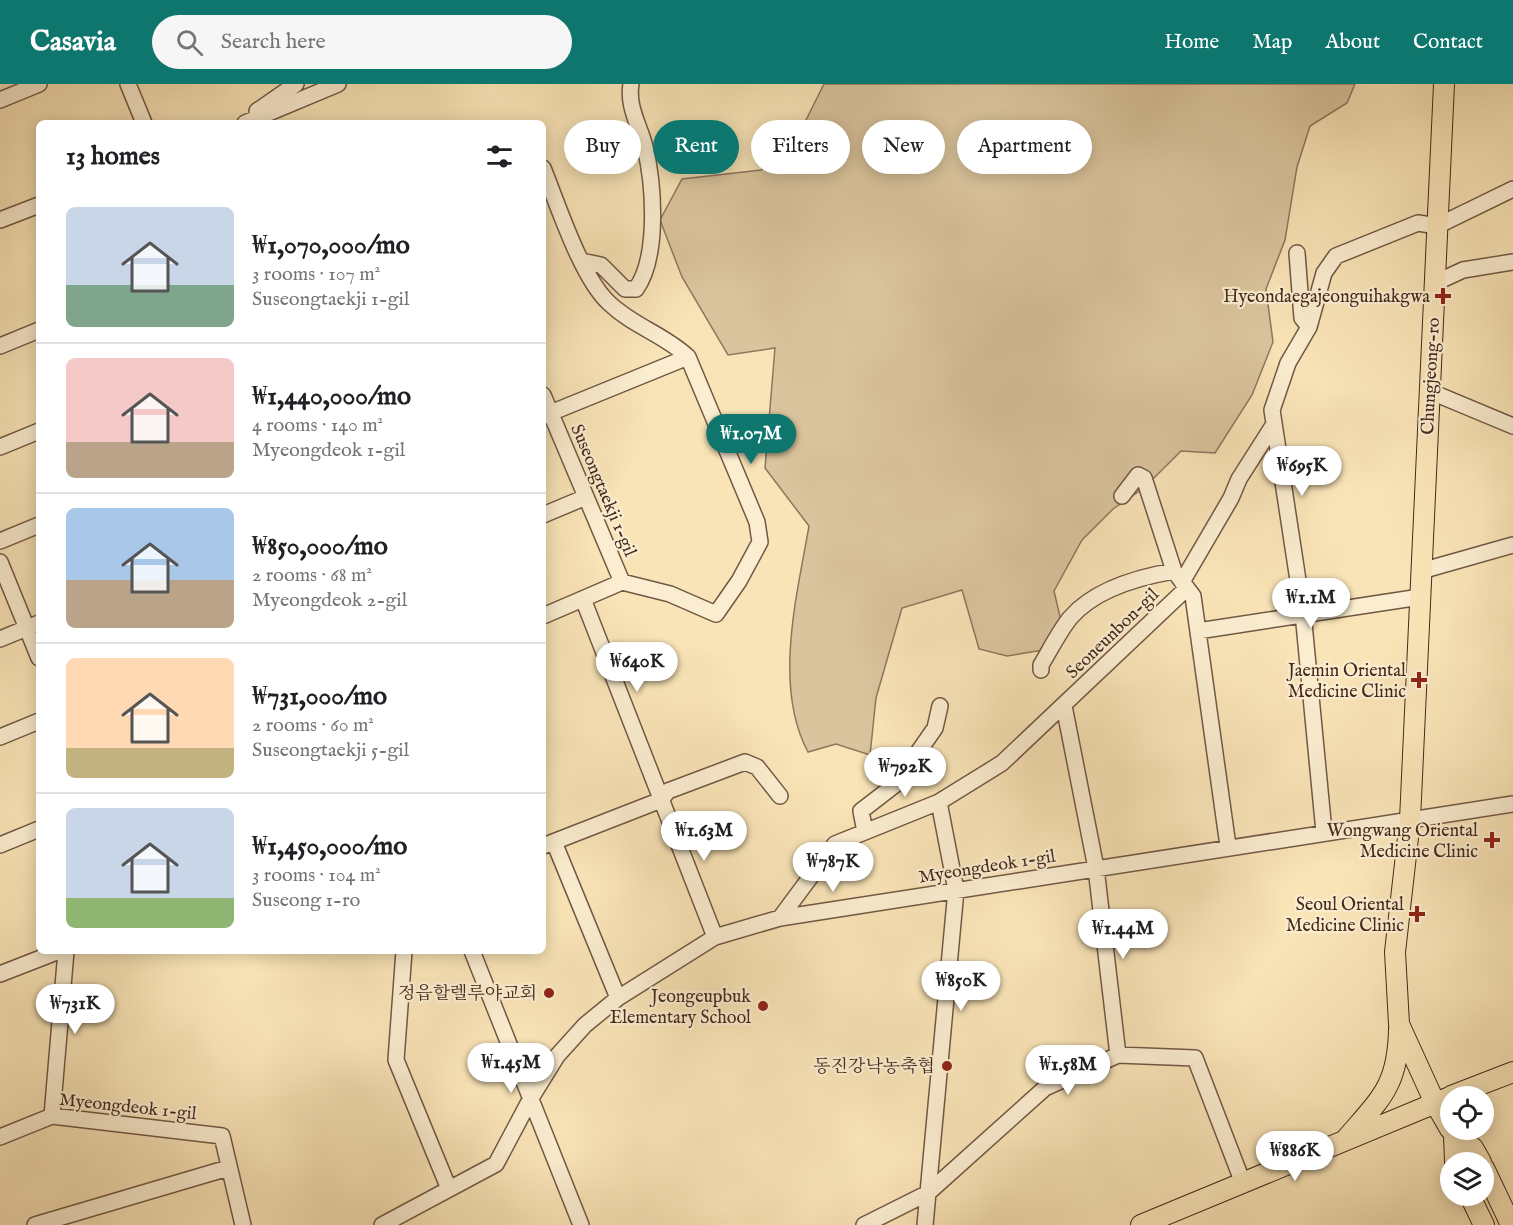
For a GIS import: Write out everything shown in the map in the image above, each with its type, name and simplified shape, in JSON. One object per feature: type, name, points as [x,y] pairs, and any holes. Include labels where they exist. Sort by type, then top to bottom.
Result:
[{"type":"main road","name":"Chungjeong-ro","points":[[1440,1089],[1400,1024],[1395,952],[1410,820],[1445,85]]},
{"type":"main road","points":[[1343,1142],[1384,1094],[1395,1074],[1400,1024]]},
{"type":"main road","points":[[1486,1086],[1513,1072]]},
{"type":"main road","points":[[1141,1225],[1440,1102]]},
{"type":"main road","name":"Chungjeong-ro","points":[[1463,1140],[1475,1152]]},
{"type":"main road","name":"Chungjeong-ro","points":[[1494,1189],[1511,1225]]},
{"type":"main road","points":[[1475,1206],[1484,1225]]},
{"type":"street","points":[[0,100],[39,84]]},
{"type":"street","points":[[129,84],[143,120]]},
{"type":"street","points":[[243,120],[296,84]]},
{"type":"street","points":[[252,120],[338,84]]},
{"type":"street","points":[[581,261],[600,265],[625,289],[636,289],[645,277],[652,239],[650,201],[645,147],[632,104],[632,84]]},
{"type":"street","points":[[546,175],[581,261],[607,302],[638,326],[674,344],[688,357]]},
{"type":"street","points":[[1324,832],[1303,613],[1272,410],[1288,363],[1309,327],[1324,273],[1336,256],[1418,223],[1437,226],[1513,189]]},
{"type":"street","points":[[0,220],[36,206]]},
{"type":"street","points":[[1297,253],[1302,318],[1309,327]]},
{"type":"street","points":[[1434,283],[1463,270],[1513,262]]},
{"type":"street","points":[[0,345],[36,331]]},
{"type":"street","name":"Suseongtaekji 1-gil","points":[[546,615],[622,582],[670,594],[716,614],[739,581],[760,542],[757,522],[688,357],[547,415],[586,497],[622,582]]},
{"type":"street","points":[[1429,391],[1513,426]]},
{"type":"street","points":[[1181,580],[1231,498],[1239,479],[1274,424]]},
{"type":"street","points":[[0,447],[36,432]]},
{"type":"street","points":[[1122,496],[1138,475],[1144,478],[1181,580],[1193,596],[1228,846]]},
{"type":"street","points":[[546,514],[586,497]]},
{"type":"street","points":[[0,541],[36,526]]},
{"type":"street","points":[[1421,571],[1513,545]]},
{"type":"street","points":[[0,562],[33,625],[36,642]]},
{"type":"street","name":"Seoneunbon-gil","points":[[1041,670],[1041,665],[1071,617],[1094,598],[1137,579],[1181,580]]},
{"type":"street","name":"Seoneunbon-gil","points":[[780,918],[834,844],[939,802],[1002,763],[1064,706],[1181,580]]},
{"type":"street","points":[[1198,631],[1303,613],[1420,597]]},
{"type":"street","points":[[583,599],[715,938]]},
{"type":"street","points":[[0,639],[33,625]]},
{"type":"street","points":[[865,832],[861,811],[896,784],[935,728],[940,706]]},
{"type":"street","name":"Seoneunbon-gil","points":[[1064,706],[1096,868]]},
{"type":"street","points":[[0,737],[36,722]]},
{"type":"street","points":[[618,998],[549,844],[661,800],[668,791],[745,762],[757,767],[780,796]]},
{"type":"street","points":[[926,1225],[957,890],[939,802]]},
{"type":"street","name":"Myeongdeok 1-gil","points":[[382,1225],[496,1164],[531,1098],[557,1056],[585,1025],[618,998],[715,938],[780,918],[1228,846],[1513,804]]},
{"type":"street","points":[[0,845],[36,830]]},
{"type":"street","points":[[1096,868],[1118,1055]]},
{"type":"street","points":[[0,974],[51,954]]},
{"type":"street","points":[[52,1116],[66,954]]},
{"type":"street","points":[[404,954],[396,1060],[449,1189]]},
{"type":"street","points":[[473,954],[581,1225]]},
{"type":"street","points":[[864,1225],[928,1193],[1045,1088],[1118,1055],[1195,1058],[1243,1183]]},
{"type":"street","name":"Myeongdeok 1-gil","points":[[0,1137],[52,1116],[222,1136],[243,1225]]},
{"type":"street","points":[[35,1225],[228,1168]]},
{"type":"shaded area","points":[[824,84],[1355,84],[1347,103],[1310,126],[1297,167],[1285,240],[1266,289],[1273,342],[1252,395],[1215,453],[1181,451],[1144,488],[1113,509],[1082,540],[1054,591],[1062,625],[1043,650],[1007,656],[979,649],[962,590],[902,608],[876,698],[870,755],[836,744],[808,752],[798,726],[792,699],[791,640],[809,526],[765,468],[775,348],[728,355],[682,277],[660,220],[682,179],[751,171],[751,174],[850,174],[850,120],[806,120]]},
{"type":"place","name":"Hyeondaegajeonguihakgwa","points":[[1443,296]]},
{"type":"place","name":"Jaemin Oriental Medicine Clinic","points":[[1419,680]]},
{"type":"place","name":"Wongwang Oriental Medicine Clinic","points":[[1492,840]]},
{"type":"place","name":"Seoul Oriental Medicine Clinic","points":[[1417,914]]},
{"type":"place","name":"정읍할렐루야교회","points":[[549,993]]},
{"type":"place","name":"Jeongeupbuk Elementary School","points":[[763,1006]]},
{"type":"place","name":"동진강낙농축협","points":[[947,1066]]}]
